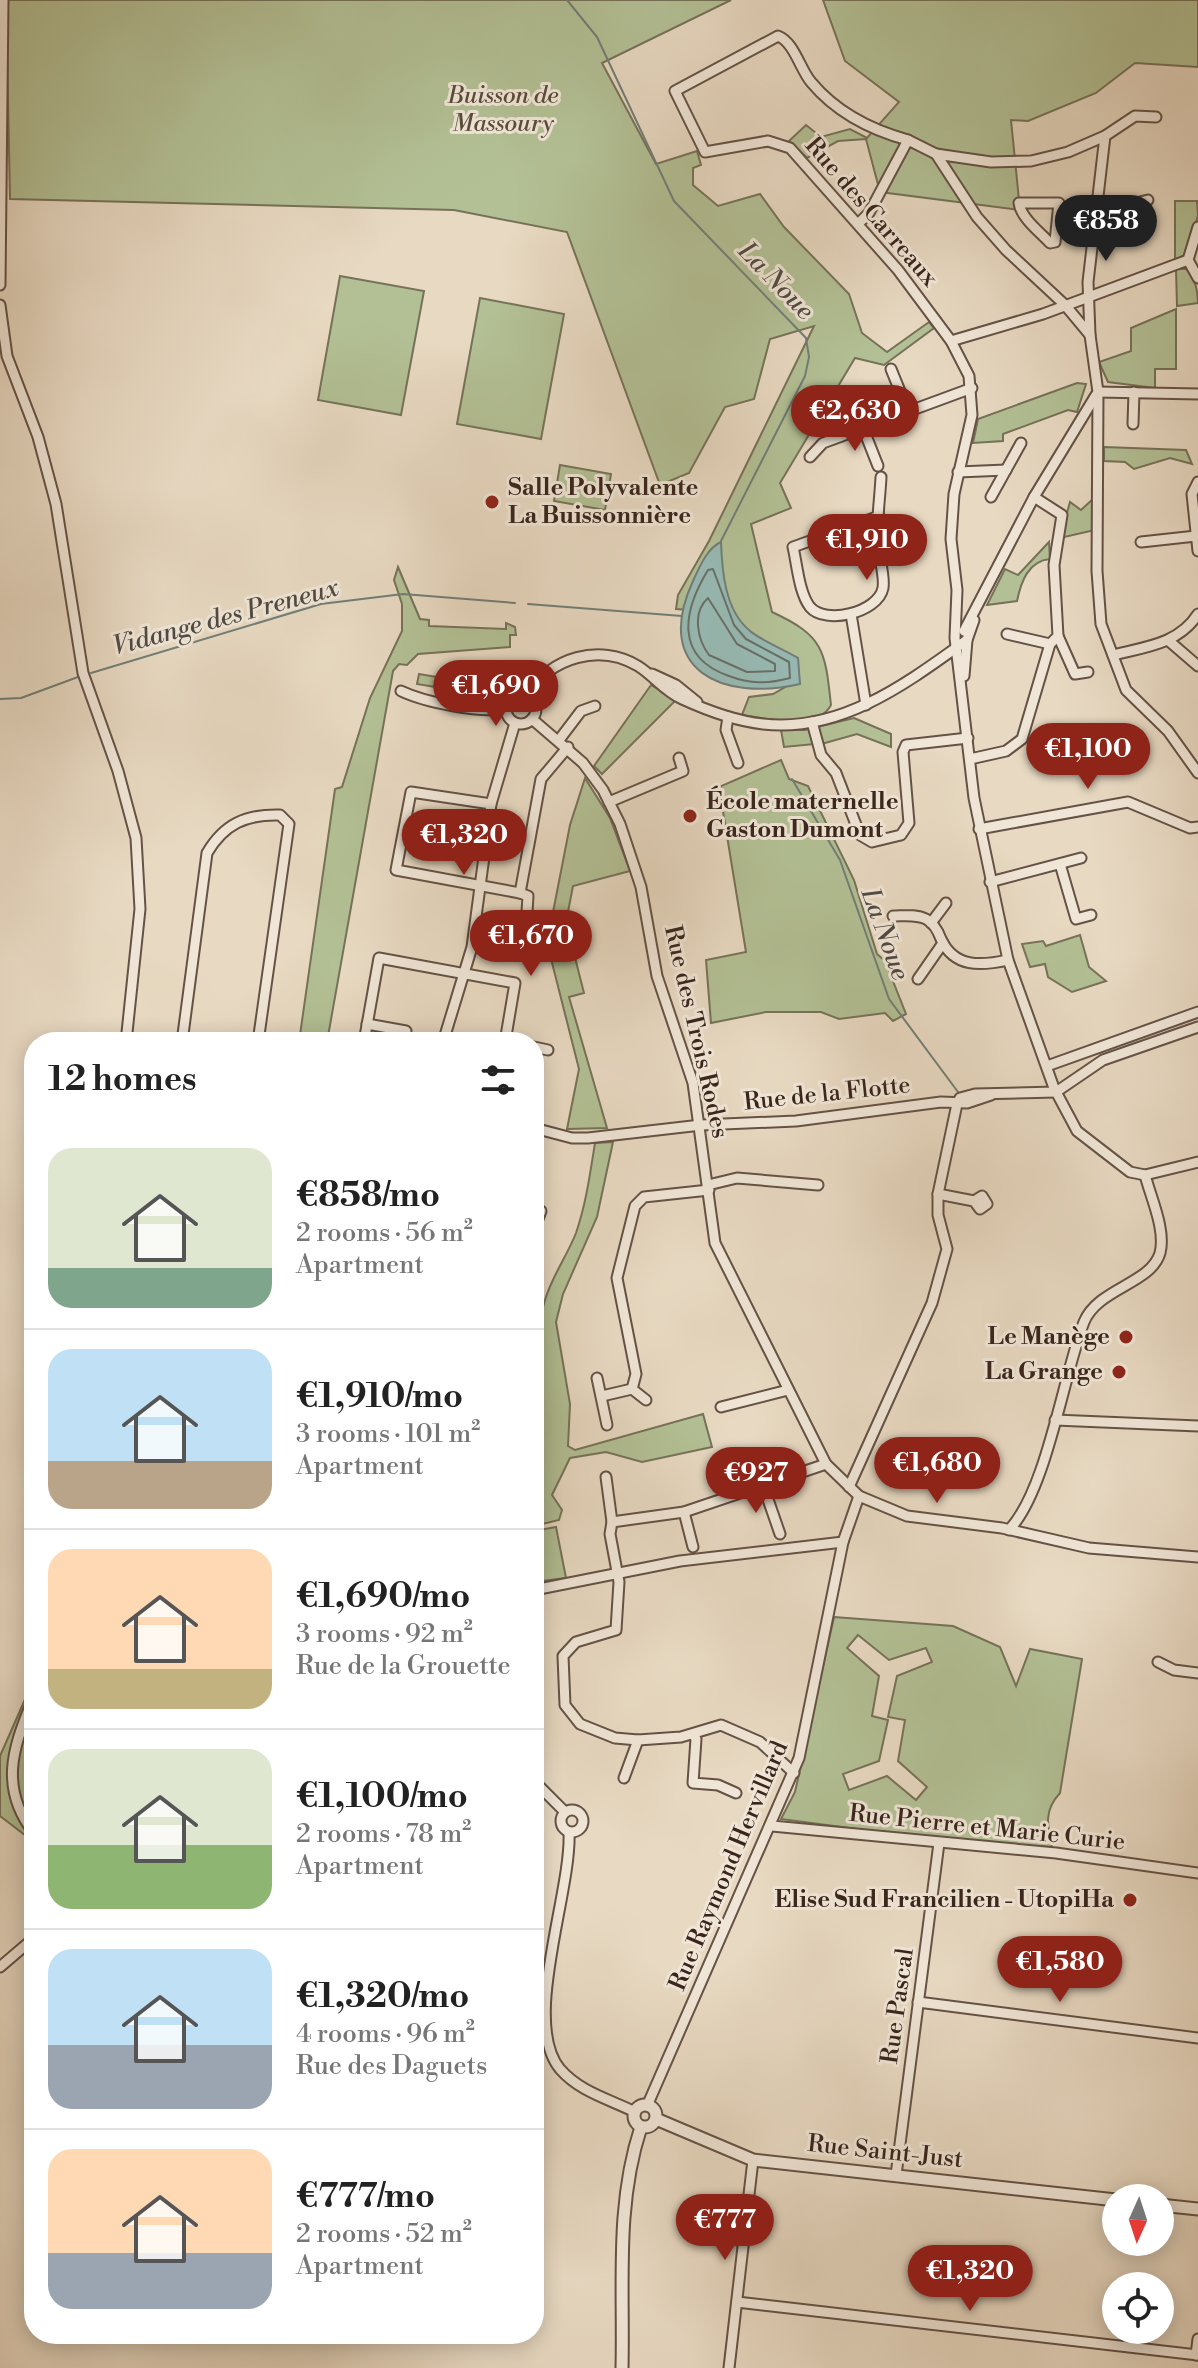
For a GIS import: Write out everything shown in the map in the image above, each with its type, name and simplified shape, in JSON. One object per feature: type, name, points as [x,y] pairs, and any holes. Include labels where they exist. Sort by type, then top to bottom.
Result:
[{"type":"street","points":[[0,285],[3,0]]},
{"type":"street","name":"Rue des Carreaux","points":[[908,140],[880,132],[837,106],[810,81],[787,41],[778,36],[675,89],[703,151],[768,141],[786,145],[859,223],[951,341],[965,365],[972,388],[972,415],[958,472],[951,539],[962,637],[958,659],[979,829],[990,882],[1008,960],[1056,1092],[1077,1131],[1114,1162],[1145,1175]]},
{"type":"street","points":[[859,223],[869,213],[908,140],[936,154],[991,162],[1031,161],[1068,152],[1105,136],[1135,116],[1156,117]]},
{"type":"street","points":[[1105,136],[1088,296],[1098,392],[1097,571],[1101,624],[1126,690],[1168,731],[1198,773]]},
{"type":"street","points":[[936,154],[977,217],[1006,250],[1065,305],[1090,335]]},
{"type":"street","points":[[1095,213],[1148,200]]},
{"type":"street","points":[[1019,203],[1059,203],[1057,227],[1055,242],[1050,243],[1020,210],[1019,203]]},
{"type":"street","points":[[1198,227],[1188,260],[1198,278]]},
{"type":"street","points":[[951,341],[1065,305],[1188,260]]},
{"type":"street","points":[[0,305],[3,355],[38,437],[54,495],[83,673],[118,771],[136,838],[140,909],[127,1032]]},
{"type":"street","points":[[891,369],[908,411]]},
{"type":"street","points":[[810,457],[823,443],[972,388]]},
{"type":"street","points":[[1098,392],[1198,394]]},
{"type":"street","points":[[515,723],[508,717],[506,708],[514,696],[528,695],[554,667],[589,654],[609,655],[629,661],[662,687],[728,717],[764,724],[812,722],[866,705],[898,689],[946,655],[962,637],[1034,497],[1098,392]]},
{"type":"street","points":[[1133,424],[1134,392]]},
{"type":"street","points":[[863,428],[878,466]]},
{"type":"street","points":[[991,497],[1021,443]]},
{"type":"street","points":[[958,472],[1006,470]]},
{"type":"street","points":[[879,516],[793,547],[810,607],[823,613],[851,614],[868,609],[882,593],[881,477]]},
{"type":"street","points":[[1198,482],[1192,494],[1198,551]]},
{"type":"street","points":[[1034,497],[1062,515],[1054,565],[1058,636],[1075,674],[1088,672]]},
{"type":"street","points":[[1141,542],[1196,536]]},
{"type":"street","name":"Rue des Carreaux","points":[[957,590],[961,607],[963,688]]},
{"type":"street","points":[[961,607],[977,609]]},
{"type":"street","points":[[851,614],[866,705]]},
{"type":"street","points":[[1113,655],[1169,641],[1186,630],[1198,614]]},
{"type":"street","points":[[1007,634],[1050,644]]},
{"type":"street","points":[[970,759],[1006,751],[1022,739],[1030,722],[1050,644],[1058,636]]},
{"type":"street","points":[[936,661],[962,637]]},
{"type":"street","points":[[1169,641],[1198,666]]},
{"type":"street","points":[[946,655],[958,659]]},
{"type":"street","points":[[401,691],[414,697],[480,709],[506,708]]},
{"type":"street","points":[[515,723],[532,719],[536,705],[528,695]]},
{"type":"street","points":[[559,740],[581,711],[595,706]]},
{"type":"street","points":[[728,717],[726,730],[738,763]]},
{"type":"street","name":"Rue des Trois Rodes","points":[[532,719],[568,747],[593,775],[609,802],[641,887],[657,976],[693,1083],[717,1252],[826,1464],[859,1496],[887,1510],[922,1520],[1009,1530],[1089,1548],[1198,1557]]},
{"type":"street","points":[[812,722],[821,755],[836,773],[860,835],[872,842],[901,835],[909,823],[903,752],[906,745],[968,738]]},
{"type":"street","points":[[446,1032],[466,973],[491,804],[515,723]]},
{"type":"street","points":[[520,893],[541,779],[568,747]]},
{"type":"street","points":[[609,802],[683,771],[679,758]]},
{"type":"street","points":[[491,804],[411,792],[396,867],[399,871],[520,893],[528,896],[527,912]]},
{"type":"street","points":[[979,829],[1128,802],[1190,828],[1198,827]]},
{"type":"street","points":[[183,1032],[207,853],[222,832],[239,821],[261,815],[280,815],[289,824],[259,1032]]},
{"type":"street","points":[[990,882],[1081,858]]},
{"type":"street","points":[[1060,864],[1076,919],[1091,915]]},
{"type":"street","points":[[931,923],[946,903]]},
{"type":"street","points":[[893,916],[911,916],[931,923],[953,956],[966,963],[1008,960]]},
{"type":"street","points":[[918,979],[943,943]]},
{"type":"street","points":[[366,1032],[379,958],[515,983],[507,1032]]},
{"type":"street","points":[[1047,1066],[1198,1012]]},
{"type":"street","points":[[367,1024],[406,1031]]},
{"type":"street","points":[[1056,1092],[1103,1060],[1198,1027]]},
{"type":"street","points":[[544,1049],[548,1050]]},
{"type":"street","name":"Rue de la Flotte","points":[[544,1130],[580,1139],[701,1125],[796,1121],[941,1102],[957,1104],[991,1095],[1056,1092]]},
{"type":"street","points":[[849,1487],[932,1303],[947,1249],[938,1215],[938,1194],[957,1104]]},
{"type":"street","points":[[1009,1530],[1027,1501],[1085,1318],[1114,1289],[1140,1276],[1158,1258],[1161,1248],[1145,1175],[1198,1162]]},
{"type":"street","points":[[632,1389],[636,1374],[617,1278],[635,1206],[644,1197],[709,1188],[737,1178],[818,1185]]},
{"type":"street","points":[[938,1194],[974,1201]]},
{"type":"street","points":[[597,1378],[607,1425]]},
{"type":"street","points":[[602,1396],[632,1389]]},
{"type":"street","points":[[632,1389],[646,1400]]},
{"type":"street","points":[[721,1407],[788,1390]]},
{"type":"street","points":[[1055,1420],[1198,1426]]},
{"type":"street","points":[[612,1522],[684,1512],[826,1464]]},
{"type":"street","points":[[606,1477],[617,1575],[616,1630],[569,1646],[561,1664],[565,1705],[580,1724],[615,1738],[638,1740],[693,1734],[711,1726],[732,1727],[760,1742],[794,1773]]},
{"type":"street","points":[[763,1485],[780,1534]]},
{"type":"street","name":"Rue Raymond Hervillard","points":[[647,2106],[794,1773],[808,1722],[843,1542],[859,1496]]},
{"type":"street","points":[[684,1512],[693,1547]]},
{"type":"street","points":[[544,1588],[680,1561],[843,1542]]},
{"type":"street","points":[[1158,1662],[1174,1670],[1198,1673]]},
{"type":"street","points":[[24,1719],[4,1762],[4,1791],[17,1820],[24,1825]]},
{"type":"street","points":[[693,1734],[696,1739],[693,1783],[718,1785],[736,1793]]},
{"type":"street","points":[[624,1778],[638,1740]]},
{"type":"street","points":[[544,1791],[565,1812]]},
{"type":"street","points":[[565,1812],[573,1810],[582,1817],[580,1828],[569,1832]]},
{"type":"street","points":[[565,1812],[561,1824],[569,1832]]},
{"type":"street","name":"Rue Pierre et Marie Curie","points":[[772,1826],[1056,1853],[1198,1873]]},
{"type":"street","points":[[569,1832],[545,2011],[548,2046],[560,2068],[587,2091],[635,2112]]},
{"type":"street","name":"Rue Pascal","points":[[896,2175],[939,1843]]},
{"type":"street","points":[[0,1967],[24,1947]]},
{"type":"street","points":[[918,2002],[1198,2038]]},
{"type":"street","points":[[544,2045],[548,2046]]},
{"type":"street","points":[[647,2106],[655,2112],[656,2119],[650,2126],[641,2127],[635,2122],[635,2112],[647,2106]]},
{"type":"street","name":"Rue Saint-Just","points":[[656,2119],[753,2160],[1102,2198]]},
{"type":"street","points":[[622,2368],[624,2201],[630,2162],[641,2127]]},
{"type":"street","points":[[729,2368],[753,2160]]},
{"type":"street","points":[[1174,2206],[1198,2209]]},
{"type":"street","points":[[737,2302],[1197,2355],[1198,2339]]},
{"type":"green space","name":"Buisson de Massoury","points":[[6,0],[731,0],[602,63],[656,164],[697,151],[701,165],[693,168],[693,185],[718,206],[760,194],[784,227],[849,294],[862,333],[887,352],[929,322],[934,328],[884,365],[855,358],[780,483],[791,508],[751,524],[772,612],[802,629],[819,647],[827,671],[831,705],[824,713],[803,721],[742,715],[749,697],[773,694],[794,682],[691,610],[676,609],[678,595],[709,541],[814,326],[770,339],[754,399],[725,407],[689,473],[660,485],[567,232],[454,210],[10,199]]},
{"type":"green space","points":[[823,0],[1198,0],[1198,67],[1135,63],[1096,93],[1028,121],[1011,120],[1020,210],[880,192],[866,139],[838,141],[807,158],[789,141],[806,125],[821,137],[850,129],[867,138],[899,102],[845,61]]},
{"type":"green space","points":[[1175,201],[1197,201],[1198,215],[1187,254],[1175,260]]},
{"type":"green space","points":[[1176,269],[1187,269],[1190,273],[1196,285],[1198,303],[1177,306]]},
{"type":"green space","points":[[340,276],[424,291],[401,415],[318,400]]},
{"type":"green space","points":[[480,298],[564,314],[541,439],[457,424]]},
{"type":"green space","points":[[1176,309],[1176,369],[1155,369],[1155,388],[1108,382],[1099,362],[1131,351],[1131,328]]},
{"type":"green space","points":[[1077,383],[1086,384],[1077,412],[1068,410],[1003,434],[1003,441],[973,443],[978,419]]},
{"type":"green space","points":[[1104,447],[1186,450],[1192,464],[1170,458],[1134,469],[1125,462],[1104,461]]},
{"type":"green space","points":[[560,465],[611,474],[605,510],[554,501]]},
{"type":"green space","points":[[1095,497],[1095,530],[1060,538],[1070,502],[1081,510]]},
{"type":"green space","points":[[1049,542],[1050,559],[1031,568],[1023,580],[1017,601],[987,605],[1005,569],[1018,575]]},
{"type":"green space","points":[[398,567],[420,619],[429,620],[429,626],[506,629],[506,623],[515,627],[516,635],[510,635],[510,647],[418,654],[407,665],[399,664],[393,671],[329,1032],[300,1032],[335,789],[342,787],[370,698],[402,631],[402,604],[394,580]]},
{"type":"green space","points":[[419,674],[484,685],[483,695],[417,684]]},
{"type":"green space","points":[[651,685],[676,700],[602,774],[594,766]]},
{"type":"green space","points":[[854,718],[891,734],[891,747],[857,734],[825,743],[784,747],[781,730],[805,730]]},
{"type":"green space","points":[[781,760],[789,779],[808,786],[854,880],[877,954],[885,961],[906,1014],[893,1021],[885,1013],[839,1019],[821,1012],[766,1012],[711,1023],[706,960],[746,952],[719,787]]},
{"type":"green space","points":[[585,778],[610,818],[630,871],[573,886],[566,922],[584,993],[569,997],[607,1128],[567,1129],[579,1069],[547,943],[570,825]]},
{"type":"green space","points":[[1080,935],[1089,967],[1106,981],[1072,992],[1048,977],[1045,964],[1030,967],[1022,944],[1043,941],[1046,946]]},
{"type":"green space","points":[[613,1142],[597,1217],[563,1294],[556,1322],[570,1404],[568,1446],[575,1450],[703,1414],[712,1447],[642,1462],[606,1452],[570,1458],[552,1495],[562,1510],[559,1520],[544,1524],[544,1304],[579,1222],[595,1143]]},
{"type":"green space","points":[[556,1527],[566,1578],[544,1581],[544,1529]]},
{"type":"green space","points":[[834,1617],[953,1626],[1000,1647],[1016,1686],[1030,1649],[1082,1659],[1060,1793],[1049,1812],[1052,1847],[963,1843],[781,1819],[795,1792]],"holes":[[[858,1635],[889,1660],[926,1648],[932,1662],[897,1676],[888,1717],[905,1720],[898,1761],[927,1787],[916,1800],[887,1776],[849,1790],[843,1774],[879,1761],[888,1720],[872,1716],[879,1676],[847,1648]]]},
{"type":"green space","points":[[24,1702],[24,1834],[0,1816],[0,1756]]},
{"type":"water","points":[[721,542],[724,577],[735,612],[753,633],[798,658],[800,684],[745,688],[721,683],[702,673],[688,657],[681,637],[683,612],[701,565]]},
{"type":"waterway","name":"La Noue","points":[[567,0],[597,37],[674,201],[806,338],[809,357],[805,376],[721,541]]},
{"type":"waterway","name":"Vidange des Preneux","points":[[91,673],[321,604],[403,594],[515,603]]},
{"type":"waterway","name":"Vidange des Preneux","points":[[528,604],[682,616]]},
{"type":"waterway","name":"Vidange des Preneux","points":[[0,699],[21,698],[78,677]]},
{"type":"waterway","name":"La Noue","points":[[792,779],[840,860],[889,999],[958,1092]]},
{"type":"place","name":"Salle Polyvalente La Buissonnière","points":[[492,502]]},
{"type":"place","name":"École maternelle Gaston Dumont","points":[[690,816]]},
{"type":"place","name":"Le Manège","points":[[1126,1337]]},
{"type":"place","name":"La Grange","points":[[1119,1372]]},
{"type":"place","name":"Elise Sud Francilien - UtopiHa","points":[[1130,1900]]}]
